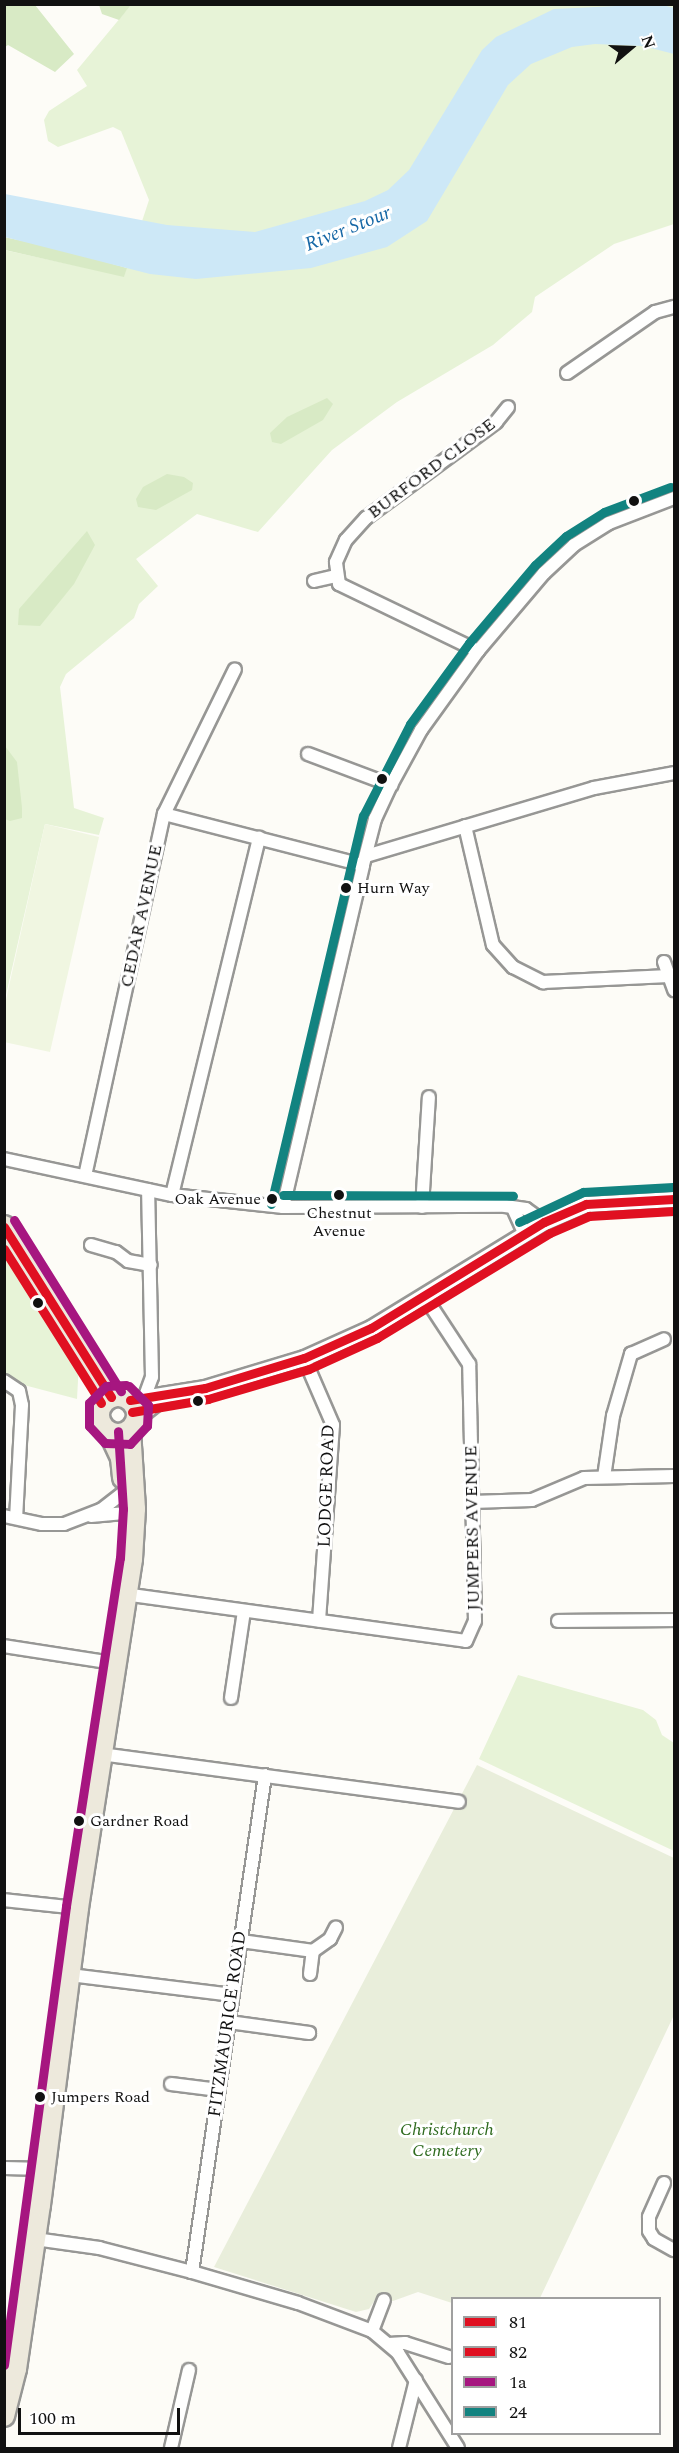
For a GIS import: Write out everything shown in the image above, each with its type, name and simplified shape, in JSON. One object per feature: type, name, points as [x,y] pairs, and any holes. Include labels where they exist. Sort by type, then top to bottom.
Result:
[{"type":"main road","points":[[4,1226],[111,1397],[136,1411]]},
{"type":"main road","points":[[111,1397],[99,1414],[121,1458],[128,1503]]},
{"type":"main road","points":[[109,1432],[136,1411]]},
{"type":"main road","points":[[4,2416],[10,2366],[35,2239],[78,1908],[124,1594],[128,1503],[136,1411]]},
{"type":"street","points":[[567,373],[655,312],[675,307]]},
{"type":"street","name":"BURFORD CLOSE","points":[[336,576],[340,549],[366,518],[473,440],[508,407]]},
{"type":"street","points":[[283,1207],[364,860],[375,819],[391,784],[421,730],[478,651],[544,573],[574,545],[609,523],[675,498]]},
{"type":"street","points":[[314,581],[336,576],[339,584],[478,651]]},
{"type":"street","name":"CEDAR AVENUE","points":[[85,1176],[164,814],[235,669]]},
{"type":"street","points":[[308,754],[391,784]]},
{"type":"street","points":[[164,814],[364,860],[465,826],[594,788],[675,773]]},
{"type":"street","points":[[465,826],[493,945],[513,967],[543,982],[669,976]]},
{"type":"street","points":[[172,1195],[259,837]]},
{"type":"street","points":[[664,962],[675,990]]},
{"type":"street","points":[[422,1207],[429,1097]]},
{"type":"street","points":[[4,1159],[172,1195],[283,1207],[513,1208],[526,1209],[544,1222]]},
{"type":"street","points":[[136,1411],[152,1377],[148,1190]]},
{"type":"street","points":[[136,1411],[164,1396],[205,1388],[304,1358],[371,1328],[544,1222],[602,1201],[675,1198]]},
{"type":"street","points":[[513,1208],[524,1233]]},
{"type":"street","points":[[91,1245],[116,1252],[128,1261],[151,1265]]},
{"type":"street","name":"JUMPERS AVENUE","points":[[124,1594],[466,1641],[475,1621],[469,1364],[424,1297]]},
{"type":"street","points":[[604,1477],[613,1416],[628,1350],[664,1339]]},
{"type":"street","name":"LODGE ROAD","points":[[304,1358],[333,1425],[319,1620]]},
{"type":"street","points":[[4,1381],[19,1391],[22,1405],[10,1517],[56,1524],[128,1503]]},
{"type":"street","points":[[136,1411],[164,1396]]},
{"type":"street","points":[[472,1502],[532,1500],[571,1481],[604,1477],[675,1476]]},
{"type":"street","points":[[95,1513],[128,1503]]},
{"type":"street","points":[[231,1698],[244,1611]]},
{"type":"street","points":[[558,1621],[675,1620]]},
{"type":"street","points":[[4,1646],[113,1663]]},
{"type":"street","points":[[101,1754],[459,1802]]},
{"type":"street","name":"FITZMAURICE ROAD","points":[[192,2272],[265,1775]]},
{"type":"street","points":[[4,1900],[78,1908]]},
{"type":"street","points":[[241,1941],[313,1951],[330,1939],[336,1927]]},
{"type":"street","points":[[310,1974],[313,1951]]},
{"type":"street","points":[[70,1974],[233,1995]]},
{"type":"street","points":[[229,2022],[309,2033]]},
{"type":"street","points":[[171,2084],[219,2090]]},
{"type":"street","points":[[4,2168],[45,2169]]},
{"type":"street","points":[[664,2183],[649,2217],[649,2231],[654,2239],[675,2250]]},
{"type":"street","points":[[35,2239],[99,2248],[192,2272],[298,2303],[372,2331],[389,2344],[416,2380],[458,2448]]},
{"type":"street","points":[[372,2331],[384,2300]]},
{"type":"street","points":[[389,2344],[405,2343],[449,2357]]},
{"type":"street","points":[[171,2448],[189,2370]]},
{"type":"street","points":[[399,2448],[416,2380]]},
{"type":"green space","points":[[5,4],[35,5],[74,54],[55,72],[8,45],[5,47]]},
{"type":"green space","points":[[99,5],[131,5],[119,20],[102,14]]},
{"type":"green space","points":[[131,5],[674,5],[674,224],[614,244],[535,297],[532,312],[493,345],[397,402],[332,450],[258,532],[197,514],[136,559],[158,586],[139,604],[134,618],[66,674],[60,687],[74,808],[104,818],[99,835],[45,824],[6,995],[4,250],[124,276],[149,200],[121,131],[113,127],[58,147],[48,141],[44,120],[49,111],[87,86],[77,70]]},
{"type":"green space","points":[[4,237],[52,247],[127,268],[124,277],[5,250]]},
{"type":"green space","points":[[327,398],[333,404],[323,420],[281,444],[272,442],[270,433],[287,417]]},
{"type":"green space","points":[[167,474],[184,477],[193,483],[192,490],[156,510],[138,507],[136,499],[143,487]]},
{"type":"green space","points":[[87,531],[95,545],[74,584],[40,626],[18,625],[19,609]]},
{"type":"green space","points":[[5,746],[17,762],[22,808],[22,818],[10,821],[5,819]]},
{"type":"green space","points":[[45,824],[99,837],[50,1052],[4,1042],[5,1004]]},
{"type":"green space","points":[[4,1226],[80,1343],[77,1399],[5,1380]]},
{"type":"green space","points":[[518,1675],[643,1710],[656,1720],[662,1735],[674,1743],[674,1851],[479,1759]]},
{"type":"green space","name":"Christchurch Cemetery","points":[[477,1765],[674,1858],[674,2015],[540,2297],[451,2297],[451,2303],[418,2292],[393,2301],[375,2300],[369,2309],[356,2312],[214,2267]]},
{"type":"water","name":"River Stour","points":[[659,4],[674,8],[674,54],[643,46],[595,44],[572,47],[531,64],[508,85],[427,221],[387,247],[311,268],[196,279],[150,274],[5,237],[5,194],[167,225],[255,232],[365,201],[388,190],[409,170],[482,50],[496,37],[554,9]]},
{"type":"transit line","name":"24","points":[[271,1204],[363,816],[410,724],[469,643],[535,565],[566,536],[604,512],[670,487]]},
{"type":"transit line","name":"24","points":[[519,1222],[583,1192],[673,1187]]},
{"type":"transit line","name":"24","points":[[283,1195],[513,1196]]},
{"type":"transit line","name":"81","points":[[130,1400],[205,1388],[304,1358],[371,1328],[544,1222],[586,1204],[674,1199]]},
{"type":"transit line","name":"82","points":[[132,1412],[208,1399],[309,1369],[377,1338],[550,1233],[589,1216],[674,1211]]},
{"type":"transit line","name":"1a","points":[[14,1220],[121,1391]]},
{"type":"transit line","name":"81","points":[[4,1227],[111,1397]]},
{"type":"transit line","name":"82","points":[[4,1249],[101,1403]]},
{"type":"transit line","name":"1a","points":[[126,1385],[106,1386],[89,1403],[89,1426],[105,1443],[130,1444],[147,1426],[148,1405],[129,1386]]},
{"type":"transit line","name":"1a","points":[[4,2365],[66,1906],[120,1558],[123,1509],[118,1431]]},
{"type":"place","name":"Hurn Way","points":[[346,888]]},
{"type":"place","name":"Chestnut Avenue","points":[[339,1195]]},
{"type":"place","name":"Oak Avenue","points":[[272,1199]]},
{"type":"place","name":"Gardner Road","points":[[79,1821]]},
{"type":"place","name":"Jumpers Road","points":[[40,2097]]}]
